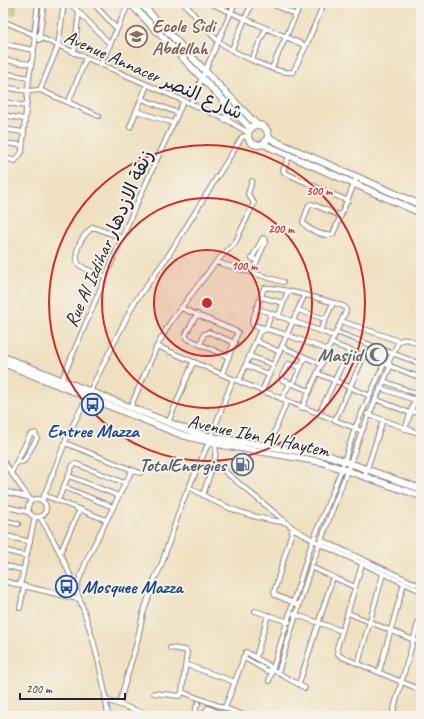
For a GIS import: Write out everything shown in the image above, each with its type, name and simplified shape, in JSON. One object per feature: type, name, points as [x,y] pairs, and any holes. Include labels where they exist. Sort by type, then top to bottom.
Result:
[{"type":"street","points":[[3,157],[15,161],[21,156],[29,78],[35,43],[34,36],[38,3]]},
{"type":"street","points":[[35,43],[41,39],[44,3]]},
{"type":"street","points":[[40,90],[58,46],[64,3]]},
{"type":"street","points":[[70,3],[110,44]]},
{"type":"street","points":[[93,3],[117,28]]},
{"type":"street","points":[[101,64],[130,3],[138,5],[257,125],[265,127],[268,137],[264,144]]},
{"type":"street","points":[[184,3],[218,40],[232,50],[286,73],[293,72],[306,46],[324,3]]},
{"type":"street","points":[[210,3],[306,46]]},
{"type":"street","points":[[190,103],[235,3]]},
{"type":"street","points":[[232,50],[252,3]]},
{"type":"street","points":[[270,3],[296,15]]},
{"type":"street","points":[[272,68],[301,3]]},
{"type":"street","points":[[138,5],[200,78],[232,111],[249,133],[252,143],[260,145],[264,144],[421,205]]},
{"type":"street","points":[[74,53],[79,12]]},
{"type":"street","points":[[3,54],[4,21]]},
{"type":"street","name":"Avenue Annacer شارع النصر","points":[[4,21],[34,36],[225,118],[249,133]]},
{"type":"street","points":[[252,59],[266,28]]},
{"type":"street","points":[[4,44],[34,50]]},
{"type":"street","points":[[69,101],[86,58]]},
{"type":"street","points":[[3,60],[31,64]]},
{"type":"street","points":[[3,73],[29,78]]},
{"type":"street","points":[[130,126],[147,85]]},
{"type":"street","points":[[3,87],[28,91],[40,90],[69,101],[99,116]]},
{"type":"street","points":[[142,99],[178,113]]},
{"type":"street","name":"Rue Al Izdihar زنقة الازدهار","points":[[60,383],[122,238],[184,100]]},
{"type":"street","points":[[3,102],[26,106]]},
{"type":"street","points":[[136,111],[173,123]]},
{"type":"street","points":[[225,118],[232,111]]},
{"type":"street","points":[[3,115],[24,119]]},
{"type":"street","points":[[42,501],[65,443],[134,303],[168,256],[242,137],[249,133],[257,125]]},
{"type":"street","points":[[3,129],[23,132]]},
{"type":"street","points":[[268,137],[393,200],[421,212]]},
{"type":"street","points":[[3,143],[22,146]]},
{"type":"street","points":[[290,155],[283,170],[285,173],[348,201]]},
{"type":"street","points":[[130,408],[157,346],[171,321],[216,262],[235,244],[253,206],[254,200],[248,194],[252,181]]},
{"type":"street","points":[[341,216],[312,204],[310,205],[303,222],[305,226],[329,236],[333,234],[348,201],[356,181]]},
{"type":"street","points":[[393,200],[396,194]]},
{"type":"street","points":[[106,277],[86,270],[79,265],[76,252],[81,241],[93,227],[122,238]]},
{"type":"street","points":[[252,273],[266,240],[264,238],[252,258],[257,261]]},
{"type":"street","points":[[216,262],[284,282]]},
{"type":"street","points":[[302,408],[346,311],[345,307],[288,291],[266,287],[256,308],[252,324],[328,350]]},
{"type":"street","points":[[278,317],[288,291]]},
{"type":"street","points":[[261,296],[284,303]]},
{"type":"street","points":[[262,391],[304,296]]},
{"type":"street","points":[[320,331],[333,303]]},
{"type":"street","points":[[181,308],[237,331],[239,334],[222,374]]},
{"type":"street","points":[[256,308],[320,331],[335,334],[420,362]]},
{"type":"street","points":[[298,310],[325,320]]},
{"type":"street","points":[[197,314],[186,336],[188,340],[229,357]]},
{"type":"street","points":[[239,381],[261,331],[266,329],[271,314]]},
{"type":"street","points":[[341,321],[399,341],[406,339],[421,344]]},
{"type":"street","points":[[200,345],[204,334],[209,332],[235,344]]},
{"type":"street","points":[[256,341],[280,352]]},
{"type":"street","points":[[278,673],[311,567],[348,462],[355,428],[384,364],[389,361],[399,341]]},
{"type":"street","points":[[331,343],[421,378],[417,397],[405,428]]},
{"type":"street","points":[[157,346],[193,363],[362,431]]},
{"type":"street","points":[[282,347],[321,364]]},
{"type":"street","points":[[319,414],[349,350]]},
{"type":"street","points":[[250,356],[274,365]]},
{"type":"street","points":[[335,420],[364,356]]},
{"type":"street","name":"Avenue Ibn Al Haytem","points":[[3,357],[174,432],[212,441],[312,460],[345,469],[366,472],[421,489]]},
{"type":"street","points":[[282,399],[301,367],[305,357]]},
{"type":"street","points":[[269,681],[293,602],[314,541],[384,381],[390,366],[389,361]]},
{"type":"street","name":"Avenue Ibn Al Haytem","points":[[3,363],[60,383]]},
{"type":"street","points":[[168,423],[193,363]]},
{"type":"street","points":[[301,367],[292,364],[287,366],[282,378],[291,384],[310,391]]},
{"type":"street","points":[[246,365],[269,375]]},
{"type":"street","points":[[317,373],[370,396]]},
{"type":"street","points":[[119,704],[138,642],[143,614],[189,487],[212,441],[233,379]]},
{"type":"street","points":[[384,381],[417,397]]},
{"type":"street","points":[[380,388],[417,397]]},
{"type":"street","name":"Avenue Ibn Al Haytem","points":[[89,395],[130,408],[212,441],[269,446],[323,455],[348,462],[366,472],[421,496]]},
{"type":"street","points":[[375,399],[421,414]]},
{"type":"street","points":[[269,446],[287,401]]},
{"type":"street","points":[[363,412],[421,434]]},
{"type":"street","points":[[366,472],[383,420]]},
{"type":"street","points":[[12,472],[16,463],[30,435],[35,433],[37,438],[24,461],[16,463]]},
{"type":"street","points":[[212,441],[218,466],[293,528],[314,541],[321,542],[416,584]]},
{"type":"street","points":[[65,443],[140,473]]},
{"type":"street","points":[[3,468],[4,462]]},
{"type":"street","points":[[4,462],[31,501]]},
{"type":"street","points":[[203,495],[213,465],[216,462]]},
{"type":"street","points":[[58,500],[73,465],[78,464],[124,483]]},
{"type":"street","points":[[75,591],[88,557],[124,483],[132,470]]},
{"type":"street","points":[[69,476],[119,496]]},
{"type":"street","points":[[64,487],[113,508]]},
{"type":"street","points":[[189,487],[228,507],[267,520],[287,523]]},
{"type":"street","points":[[3,491],[28,497]]},
{"type":"street","points":[[44,495],[106,520]]},
{"type":"street","points":[[20,608],[23,570],[26,556],[38,517],[45,511],[45,506],[42,501],[38,499],[31,501],[28,506],[28,512]]},
{"type":"street","points":[[3,506],[28,512],[38,517],[60,553],[78,599],[98,661],[108,716]]},
{"type":"street","points":[[60,553],[80,509]]},
{"type":"street","points":[[3,520],[18,524]]},
{"type":"street","points":[[293,528],[274,592],[275,595],[299,605]]},
{"type":"street","points":[[3,535],[30,542]]},
{"type":"street","points":[[321,542],[362,564],[421,591]]},
{"type":"street","points":[[3,550],[26,556]]},
{"type":"street","points":[[362,564],[337,648],[338,654],[358,664],[421,690]]},
{"type":"street","points":[[3,565],[23,570]]},
{"type":"street","points":[[311,567],[355,587]]},
{"type":"street","points":[[358,664],[383,574]]},
{"type":"street","points":[[299,684],[320,623],[333,577]]},
{"type":"street","points":[[3,581],[78,599]]},
{"type":"street","points":[[379,672],[404,583]]},
{"type":"street","points":[[256,611],[293,624]]},
{"type":"street","points":[[290,613],[342,631]]},
{"type":"street","points":[[348,613],[421,643]]},
{"type":"street","points":[[393,712],[421,613]]},
{"type":"street","points":[[256,657],[268,615]]},
{"type":"street","points":[[154,693],[180,696],[182,692],[188,655],[186,650],[170,648]]},
{"type":"street","points":[[225,708],[243,657],[247,652],[261,660],[273,670],[305,688]]},
{"type":"street","points":[[243,657],[268,671],[273,670]]},
{"type":"street","points":[[258,666],[261,660]]},
{"type":"street","points":[[187,665],[235,682]]},
{"type":"street","points":[[182,692],[246,716]]},
{"type":"street","points":[[106,700],[152,716]]},
{"type":"street","points":[[193,716],[198,703]]},
{"type":"street","points":[[203,716],[208,708],[227,716]]},
{"type":"green space","points":[[3,3],[16,4],[15,14],[3,13]]},
{"type":"place","name":"Ecole Sidi Abdellah","points":[[136,36]]},
{"type":"place","name":"Masjid","points":[[377,354]]},
{"type":"place","name":"Entree Mazza","points":[[93,405]]},
{"type":"place","name":"TotalEnergies","points":[[242,464]]},
{"type":"place","name":"Mosquee Mazza","points":[[66,586]]}]
